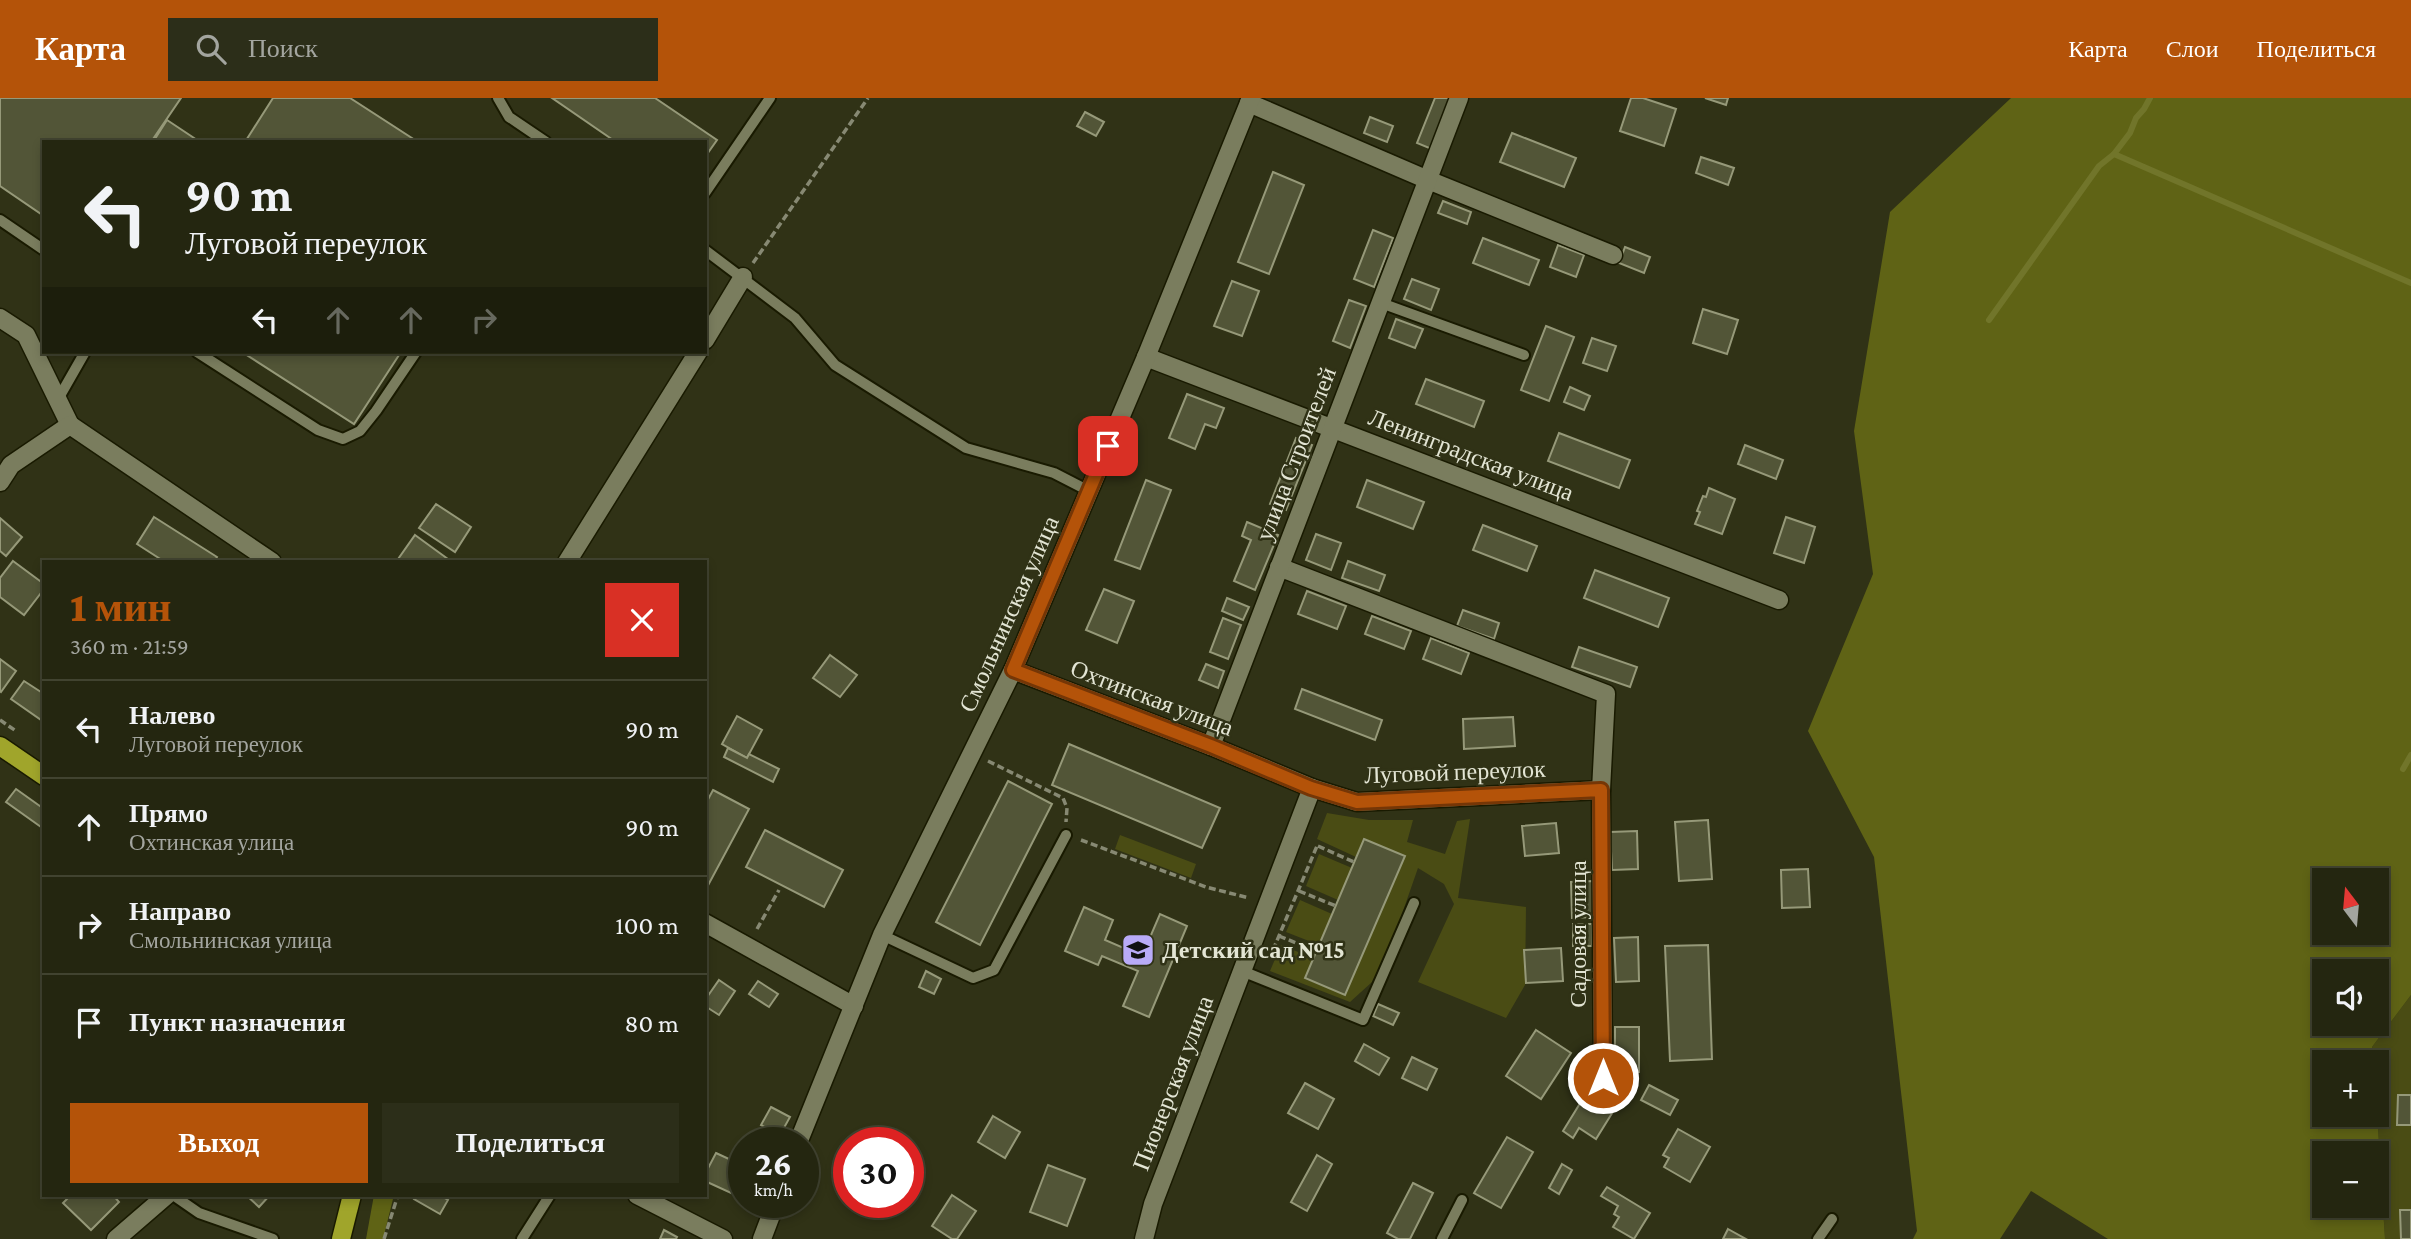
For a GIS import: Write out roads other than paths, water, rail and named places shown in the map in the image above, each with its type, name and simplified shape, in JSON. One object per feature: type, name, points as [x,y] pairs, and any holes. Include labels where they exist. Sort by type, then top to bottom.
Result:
[{"type":"main road","points":[[0,746],[42,775]]},
{"type":"main road","points":[[341,1239],[352,1197]]},
{"type":"street","name":"улица Строителей","points":[[1211,746],[1460,98]]},
{"type":"street","points":[[1250,101],[1428,180],[1613,255]]},
{"type":"street","name":"Смольнинская улица","points":[[805,1127],[882,935],[1013,670],[1250,101]]},
{"type":"street","points":[[707,337],[743,277]]},
{"type":"street","points":[[0,318],[26,335],[70,425],[269,560]]},
{"type":"street","points":[[568,560],[697,354]]},
{"type":"street","name":"Ленинградская улица","points":[[1146,356],[1332,430],[1379,445],[1779,600]]},
{"type":"street","points":[[0,482],[11,465],[70,425]]},
{"type":"street","name":"Садовая улица","points":[[1279,567],[1605,694],[1601,790],[1603,1078]]},
{"type":"street","name":"Охтинская улица","points":[[1013,670],[1211,746],[1311,788]]},
{"type":"street","name":"Луговой переулок","points":[[1311,788],[1357,802],[1601,790]]},
{"type":"street","name":"Пионерская улица","points":[[1144,1239],[1153,1204],[1311,788]]},
{"type":"street","points":[[707,924],[854,1006]]},
{"type":"street","points":[[116,1239],[165,1197]]},
{"type":"street","points":[[641,1197],[723,1239]]},
{"type":"street","points":[[762,1239],[770,1218]]},
{"type":"lane","points":[[498,98],[509,117],[543,140]]},
{"type":"lane","points":[[707,190],[770,98]]},
{"type":"lane","points":[[0,220],[42,249]]},
{"type":"lane","points":[[707,251],[795,318],[835,365],[966,448],[1054,473],[1089,491]]},
{"type":"lane","points":[[1381,303],[1524,355]]},
{"type":"lane","points":[[57,401],[84,354]]},
{"type":"lane","points":[[200,354],[318,430],[343,439],[360,431],[415,354]]},
{"type":"lane","points":[[882,935],[973,978],[994,970],[1066,835]]},
{"type":"lane","points":[[1242,971],[1363,1020],[1414,903]]},
{"type":"lane","points":[[176,1197],[199,1213],[273,1239]]},
{"type":"lane","points":[[522,1239],[549,1197]]},
{"type":"lane","points":[[1442,1239],[1462,1200]]},
{"type":"lane","points":[[1818,1239],[1832,1219]]},
{"type":"waterway","points":[[2114,154],[2130,133],[2136,118],[2150,98]]},
{"type":"waterway","points":[[1989,320],[2099,166],[2114,154],[2411,283]]},
{"type":"waterway","points":[[2403,769],[2411,755]]},
{"type":"place","name":"Детский сад №15","points":[[1138,950]]}]
